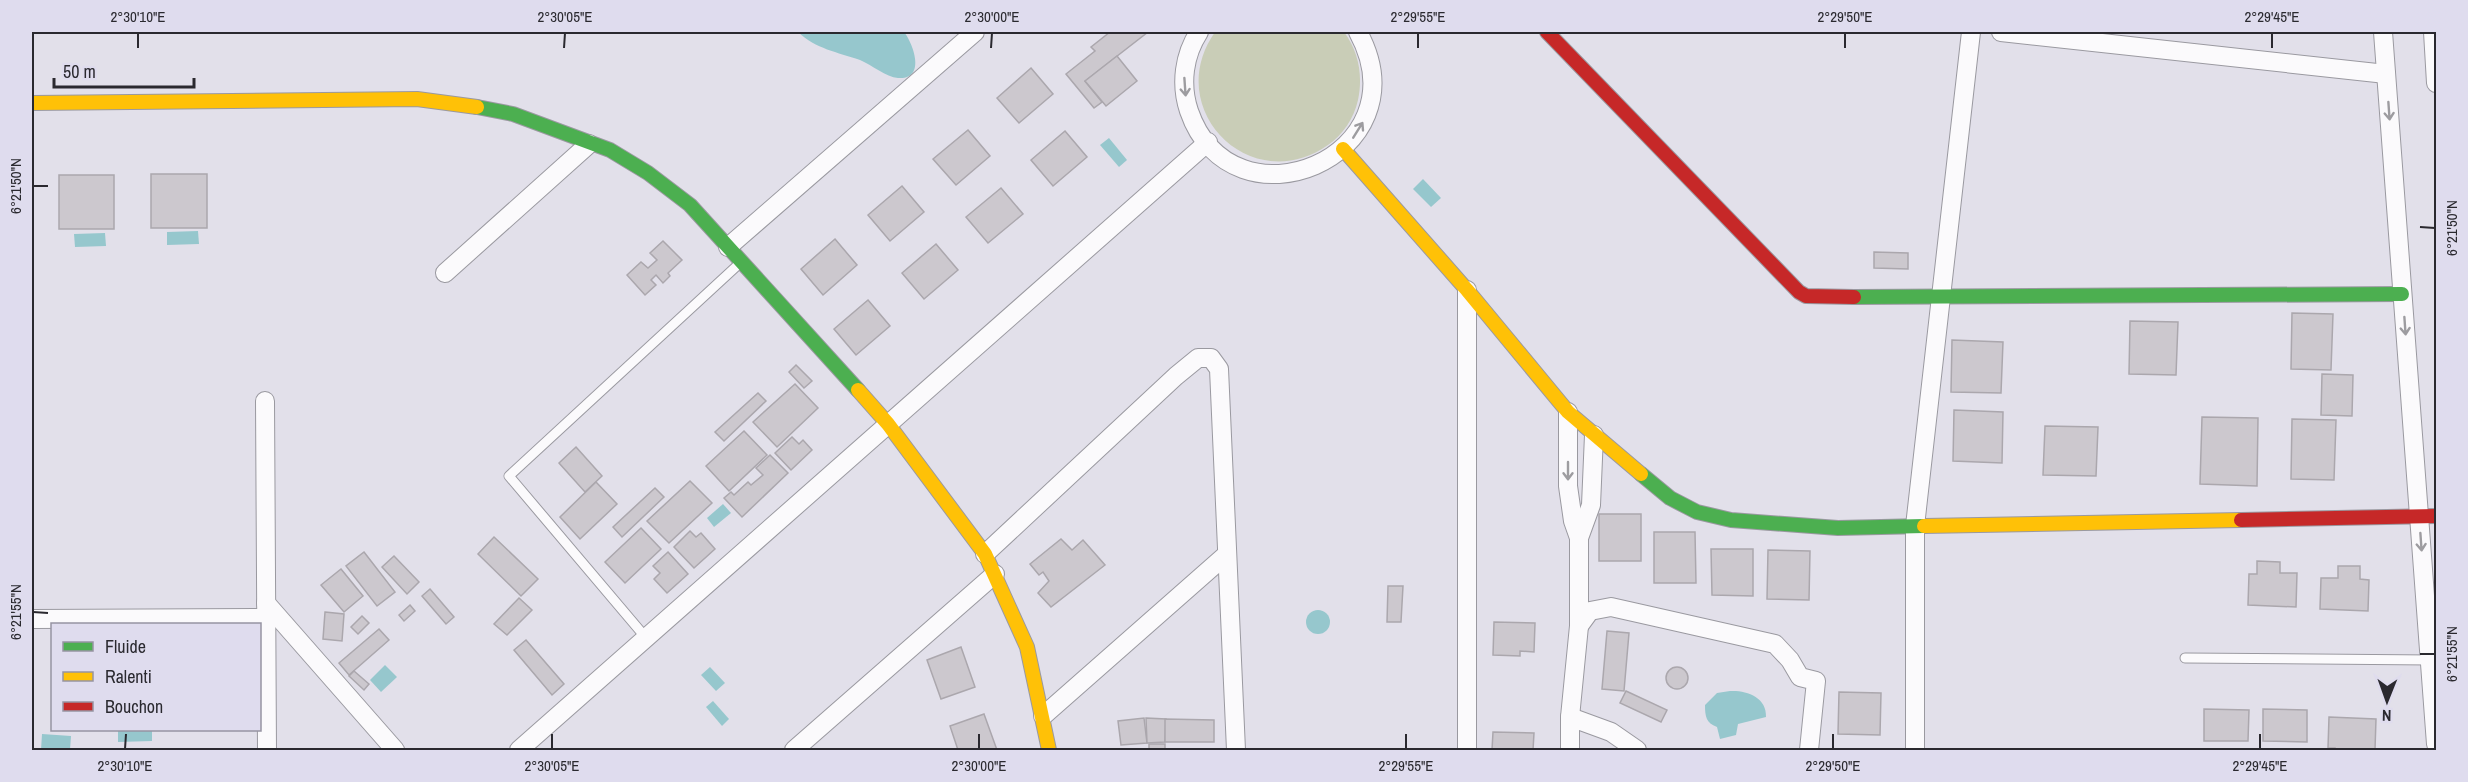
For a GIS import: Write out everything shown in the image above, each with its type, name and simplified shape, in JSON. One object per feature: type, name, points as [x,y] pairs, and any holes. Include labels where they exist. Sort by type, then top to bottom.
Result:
[{"type":"street","points":[[728,247],[975,32]]},
{"type":"street","points":[[1199,32],[1188,54],[1185,87],[1192,118],[1208,142],[1236,165],[1268,174],[1300,172],[1330,159],[1343,149],[1363,123],[1372,92],[1370,59],[1358,32]]},
{"type":"street","points":[[1547,32],[1799,292],[1815,298],[2402,294]]},
{"type":"street","points":[[1915,750],[1915,526],[1971,32]]},
{"type":"street","points":[[2001,32],[2386,74]]},
{"type":"street","points":[[2383,32],[2402,294],[2428,516],[2431,660],[2436,744]]},
{"type":"street","points":[[2433,32],[2436,83]]},
{"type":"street","points":[[32,103],[417,99],[460,103],[513,114],[610,150],[648,173],[690,205],[888,424],[985,554],[1027,647],[1049,750]]},
{"type":"street","points":[[519,750],[1208,142]]},
{"type":"street","points":[[445,273],[589,144]]},
{"type":"street","points":[[1343,149],[1467,290],[1568,412],[1670,498],[1697,512],[1731,520],[1809,527],[2428,516]]},
{"type":"street","points":[[1467,290],[1467,750]]},
{"type":"street","points":[[985,554],[1176,376],[1198,358],[1205,356],[1211,358],[1219,369],[1236,750]]},
{"type":"street","points":[[265,401],[267,750]]},
{"type":"street","points":[[1568,412],[1568,494],[1579,538],[1579,626],[1570,717],[1570,750]]},
{"type":"street","points":[[1579,538],[1591,505],[1594,435]]},
{"type":"street","points":[[1043,716],[1227,554]]},
{"type":"street","points":[[794,750],[995,574]]},
{"type":"street","points":[[1579,626],[1590,611],[1611,607],[1775,644],[1790,660],[1800,677],[1816,681],[1809,750]]},
{"type":"street","points":[[32,619],[267,611],[394,750]]},
{"type":"street","points":[[1570,717],[1611,732],[1637,750]]},
{"type":"lane","points":[[647,639],[509,476],[741,262]]},
{"type":"lane","points":[[2185,658],[2431,660]]},
{"type":"green space","points":[[1215,32],[1344,32],[1353,48],[1360,73],[1356,107],[1351,120],[1328,145],[1299,159],[1270,161],[1244,153],[1222,138],[1207,116],[1199,90],[1201,61]]},
{"type":"water","points":[[798,32],[904,32],[914,52],[915,67],[907,77],[893,77],[860,60],[819,46]]},
{"type":"water","points":[[1109,138],[1127,160],[1119,167],[1100,145]]},
{"type":"water","points":[[1423,179],[1441,198],[1431,207],[1413,189]]},
{"type":"water","points":[[198,231],[199,244],[167,245],[167,232]]},
{"type":"water","points":[[105,233],[106,246],[75,247],[74,234]]},
{"type":"water","points":[[723,504],[731,513],[714,527],[707,518]]},
{"type":"water","points":[[1318,610],[1327,613],[1330,622],[1327,631],[1318,634],[1309,631],[1306,622],[1309,613]]},
{"type":"water","points":[[385,665],[397,677],[381,692],[370,680]]},
{"type":"water","points":[[710,667],[725,683],[716,691],[701,675]]},
{"type":"water","points":[[1730,691],[1754,696],[1763,704],[1766,717],[1738,724],[1736,735],[1720,739],[1717,727],[1707,719],[1705,705],[1717,693]]},
{"type":"water","points":[[713,701],[729,719],[722,726],[706,707]]},
{"type":"water","points":[[118,731],[152,731],[152,741],[118,742]]},
{"type":"water","points":[[42,734],[71,736],[70,750],[41,750]]},
{"type":"building","points":[[1110,32],[1148,32],[1085,81],[1102,102],[1094,108],[1066,74],[1095,51],[1091,47]]},
{"type":"building","points":[[1117,56],[1137,81],[1106,106],[1085,81]]},
{"type":"building","points":[[1031,68],[1053,94],[1019,123],[997,98]]},
{"type":"building","points":[[968,130],[990,156],[956,185],[933,159]]},
{"type":"building","points":[[1065,131],[1087,157],[1053,186],[1031,160]]},
{"type":"building","points":[[151,174],[207,174],[207,228],[151,228]]},
{"type":"building","points":[[59,175],[114,175],[114,229],[59,229]]},
{"type":"building","points":[[902,186],[924,212],[890,241],[868,215]]},
{"type":"building","points":[[1001,188],[1023,214],[988,243],[966,217]]},
{"type":"building","points":[[835,239],[857,265],[823,295],[801,269]]},
{"type":"building","points":[[663,241],[682,260],[668,273],[670,276],[663,283],[656,275],[651,280],[656,285],[645,295],[627,275],[641,262],[648,268],[657,260],[650,253]]},
{"type":"building","points":[[936,244],[958,270],[924,299],[902,273]]},
{"type":"building","points":[[1874,252],[1908,253],[1908,269],[1874,268]]},
{"type":"building","points":[[868,300],[890,326],[856,355],[834,329]]},
{"type":"building","points":[[2292,313],[2333,314],[2331,370],[2291,369]]},
{"type":"building","points":[[2130,321],[2178,322],[2176,375],[2129,374]]},
{"type":"building","points":[[1952,340],[2003,342],[2001,393],[1951,392]]},
{"type":"building","points":[[796,365],[812,381],[804,388],[789,372]]},
{"type":"building","points":[[2322,374],[2353,375],[2352,416],[2321,415]]},
{"type":"building","points":[[795,384],[818,408],[777,447],[753,422]]},
{"type":"building","points":[[758,393],[766,401],[724,441],[715,432]]},
{"type":"building","points":[[1954,410],[2003,412],[2002,463],[1953,461]]},
{"type":"building","points":[[2202,417],[2258,418],[2257,486],[2200,484]]},
{"type":"building","points":[[2292,419],[2336,420],[2334,480],[2291,479]]},
{"type":"building","points":[[2045,426],[2098,427],[2096,476],[2043,475]]},
{"type":"building","points":[[744,431],[767,455],[729,491],[706,466]]},
{"type":"building","points":[[792,437],[799,444],[803,440],[812,450],[791,470],[775,453]]},
{"type":"building","points":[[576,447],[602,476],[585,492],[559,463]]},
{"type":"building","points":[[770,455],[788,473],[742,517],[724,498],[731,492],[734,495],[748,482],[751,485],[763,475],[756,468]]},
{"type":"building","points":[[690,481],[712,503],[669,543],[647,521]]},
{"type":"building","points":[[596,482],[617,504],[580,539],[560,517]]},
{"type":"building","points":[[655,488],[664,497],[622,537],[613,527]]},
{"type":"building","points":[[1599,514],[1641,514],[1641,561],[1599,561]]},
{"type":"building","points":[[641,528],[661,549],[625,583],[605,562]]},
{"type":"building","points":[[690,531],[696,537],[701,533],[715,549],[694,568],[674,547]]},
{"type":"building","points":[[1654,532],[1695,532],[1696,583],[1654,583]]},
{"type":"building","points":[[494,537],[538,579],[521,596],[478,554]]},
{"type":"building","points":[[1061,539],[1072,550],[1083,540],[1105,565],[1051,607],[1038,593],[1049,581],[1043,572],[1039,575],[1030,564]]},
{"type":"building","points":[[1711,549],[1753,549],[1753,596],[1712,595]]},
{"type":"building","points":[[1768,550],[1810,551],[1809,600],[1767,599]]},
{"type":"building","points":[[364,552],[395,592],[377,606],[346,566]]},
{"type":"building","points":[[668,552],[688,574],[667,593],[654,579],[660,573],[653,566]]},
{"type":"building","points":[[394,556],[419,582],[407,594],[382,567]]},
{"type":"building","points":[[2257,561],[2280,562],[2280,573],[2297,573],[2296,607],[2248,605],[2249,574],[2257,574]]},
{"type":"building","points":[[2338,566],[2360,566],[2360,579],[2369,580],[2368,611],[2320,609],[2321,578],[2338,578]]},
{"type":"building","points":[[341,569],[363,596],[344,612],[321,585]]},
{"type":"building","points":[[1388,586],[1403,586],[1401,622],[1387,622]]},
{"type":"building","points":[[430,589],[454,617],[446,624],[422,596]]},
{"type":"building","points":[[519,598],[532,610],[507,635],[494,624]]},
{"type":"building","points":[[410,605],[415,611],[404,621],[399,615]]},
{"type":"building","points":[[325,612],[344,614],[342,641],[323,639]]},
{"type":"building","points":[[362,616],[369,623],[358,634],[351,627]]},
{"type":"building","points":[[1494,622],[1535,623],[1534,652],[1520,651],[1520,656],[1493,655]]},
{"type":"building","points":[[379,629],[389,640],[349,675],[339,663]]},
{"type":"building","points":[[1607,631],[1629,633],[1624,691],[1602,689]]},
{"type":"building","points":[[526,640],[564,684],[552,695],[514,650]]},
{"type":"building","points":[[961,647],[975,687],[941,699],[927,660]]},
{"type":"building","points":[[1677,667],[1685,670],[1688,678],[1685,686],[1677,689],[1669,686],[1666,678],[1669,670]]},
{"type":"building","points":[[354,671],[369,684],[364,690],[349,676]]},
{"type":"building","points":[[1626,691],[1667,710],[1661,722],[1620,703]]},
{"type":"building","points":[[1839,692],[1881,693],[1880,735],[1838,734]]},
{"type":"building","points":[[2204,709],[2249,710],[2248,741],[2204,741]]},
{"type":"building","points":[[2263,709],[2307,710],[2307,742],[2263,741]]},
{"type":"building","points":[[984,714],[997,750],[958,750],[950,726]]},
{"type":"building","points":[[2329,717],[2376,719],[2375,750],[2328,748]]},
{"type":"building","points":[[1144,718],[1147,743],[1121,745],[1118,721]]},
{"type":"building","points":[[1146,718],[1166,719],[1165,742],[1147,743]]},
{"type":"building","points":[[1165,719],[1214,720],[1214,742],[1165,742]]},
{"type":"building","points":[[1493,732],[1534,733],[1533,750],[1492,750]]},
{"type":"building","points":[[1149,744],[1165,744],[1165,750],[1149,750]]},
{"type":"traffic: fast","points":[[477,107],[513,114],[610,150],[648,173],[690,205],[858,390]]},
{"type":"traffic: fast","points":[[1854,297],[2402,294]]},
{"type":"traffic: fast","points":[[1641,474],[1670,498],[1697,512],[1731,520],[1838,528],[1924,526]]},
{"type":"traffic: slow","points":[[32,103],[417,99],[477,107]]},
{"type":"traffic: slow","points":[[1343,149],[1467,290],[1568,412],[1641,474]]},
{"type":"traffic: slow","points":[[858,390],[888,424],[985,554],[1027,647],[1049,750]]},
{"type":"traffic: slow","points":[[1924,526],[2241,520]]},
{"type":"traffic: jam","points":[[1547,32],[1799,292],[1806,296],[1854,297]]},
{"type":"traffic: jam","points":[[2241,520],[2436,516]]}]
